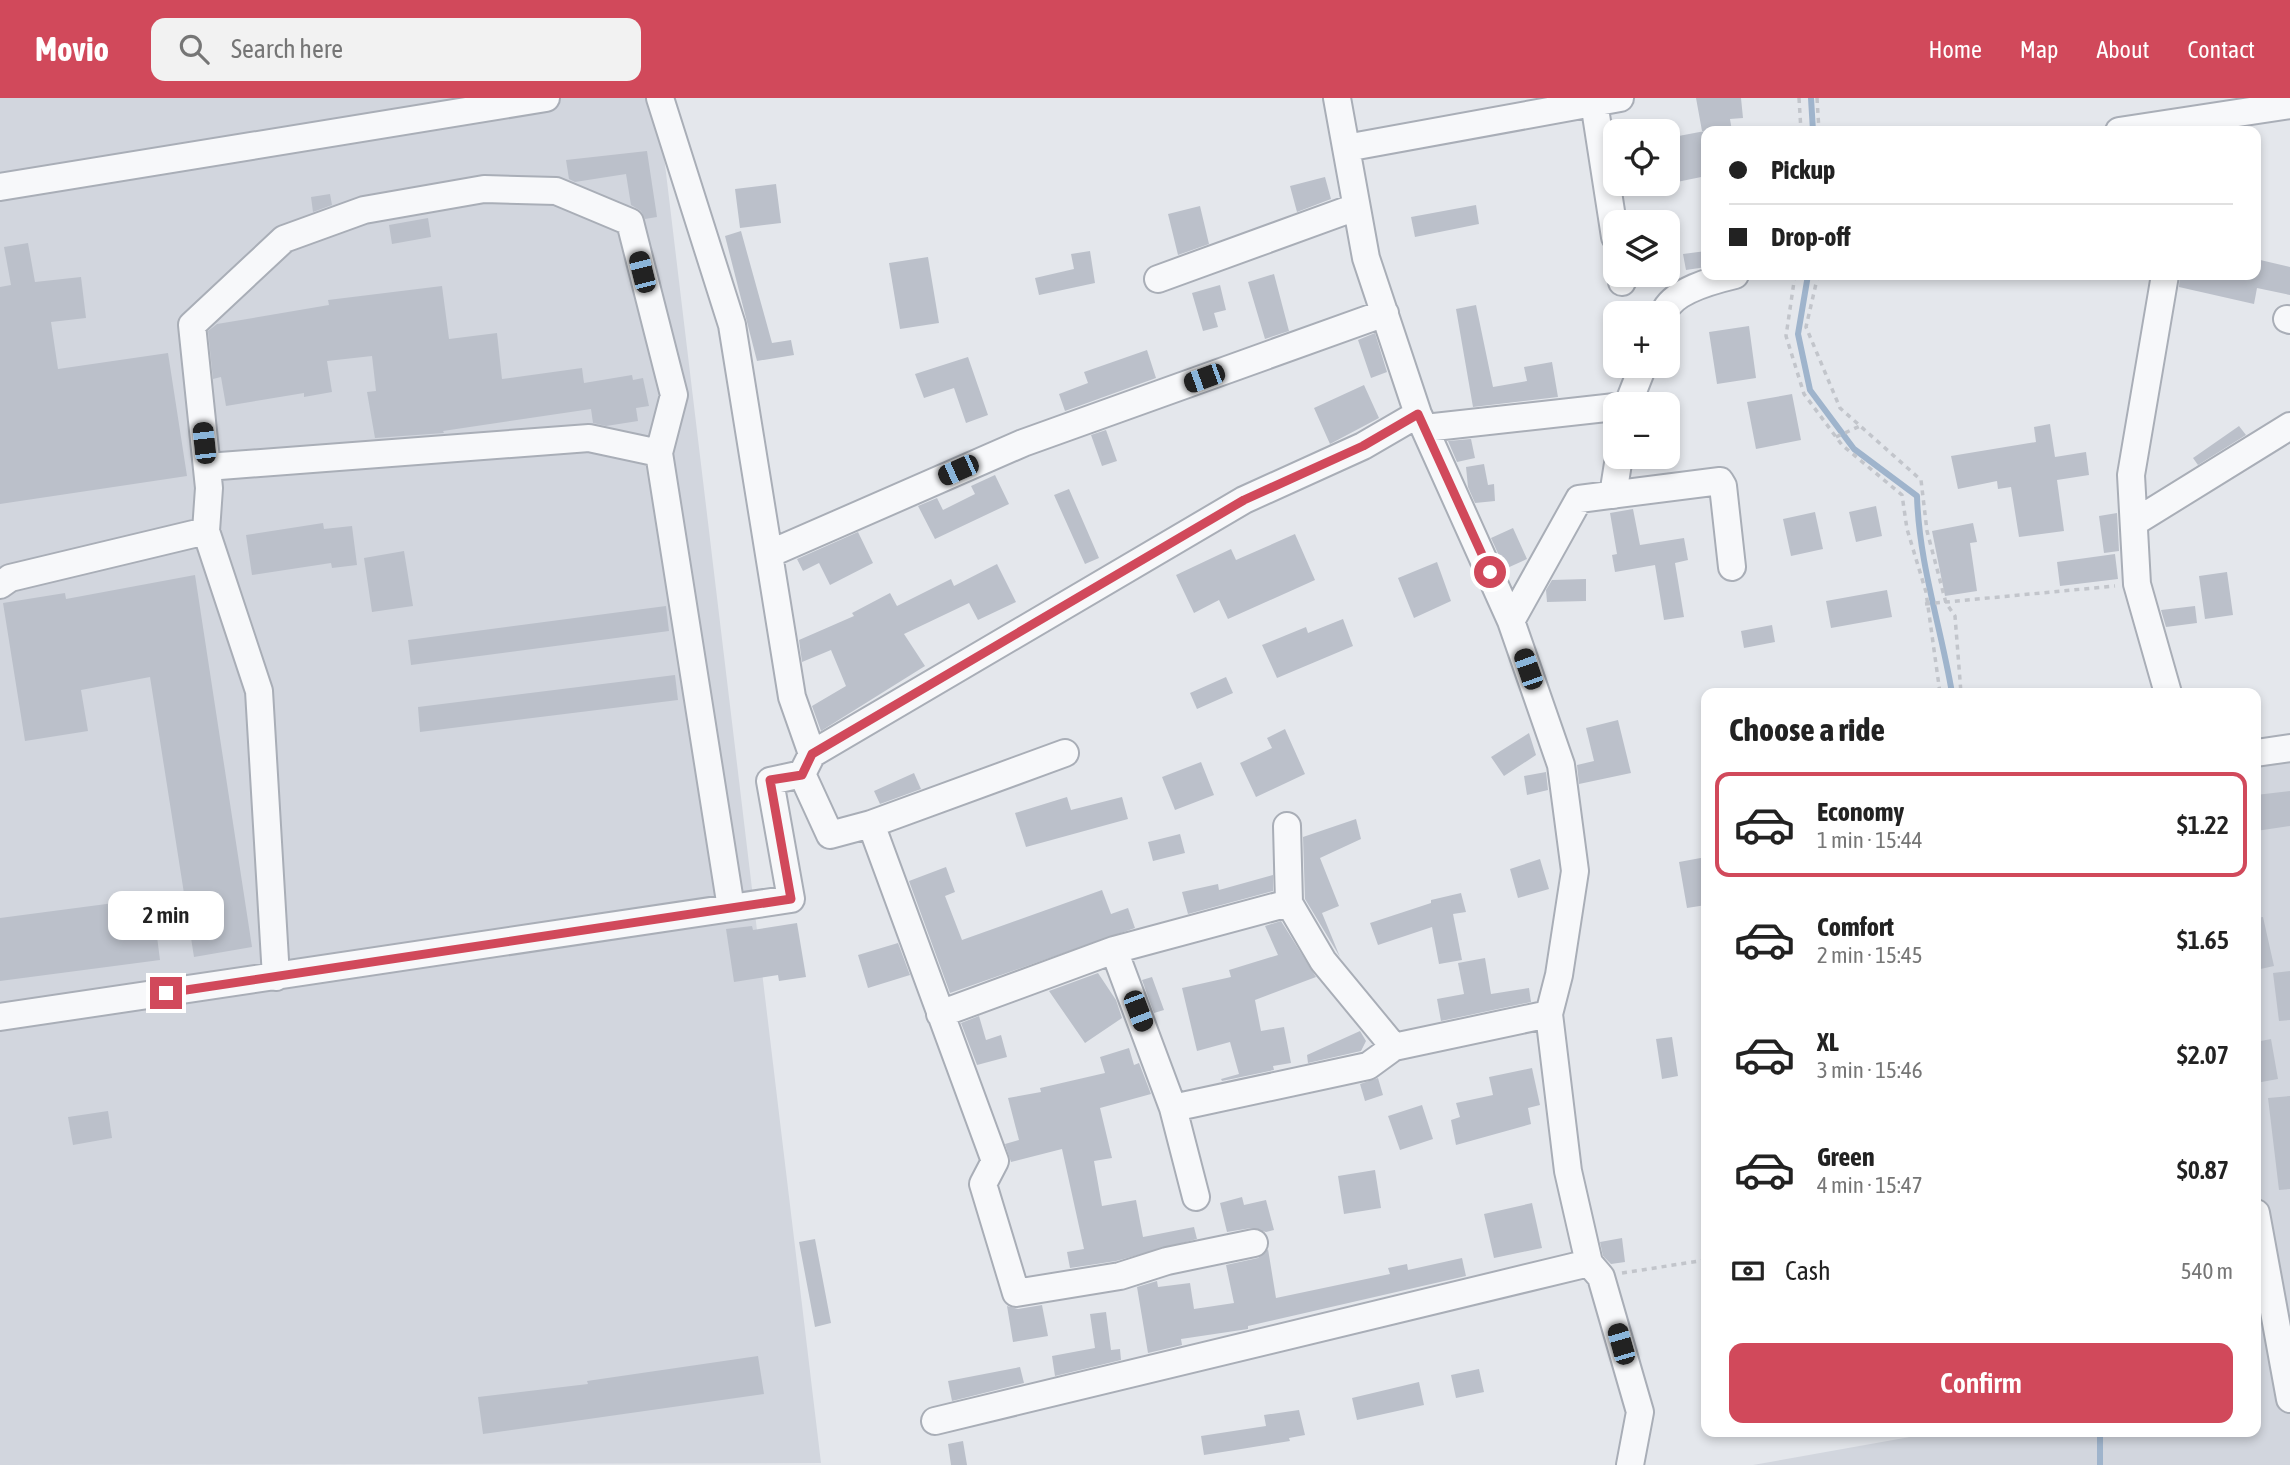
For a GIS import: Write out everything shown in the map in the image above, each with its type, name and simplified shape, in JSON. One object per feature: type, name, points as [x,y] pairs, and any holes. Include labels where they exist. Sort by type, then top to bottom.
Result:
[{"type":"street","points":[[0,187],[546,98]]},
{"type":"street","points":[[660,98],[732,325],[792,697],[807,764],[830,835],[871,824],[1065,752]]},
{"type":"street","points":[[1337,98],[1366,258],[1421,421],[1511,621],[1561,765],[1574,870],[1559,975],[1549,1014],[1568,1171],[1595,1270],[1640,1412],[1630,1465]]},
{"type":"street","points":[[1346,148],[1607,100],[1613,210]]},
{"type":"street","points":[[2137,126],[2169,117],[2290,105]]},
{"type":"street","points":[[276,977],[259,691],[206,531],[209,488],[191,325],[284,239],[364,210],[484,189],[556,191],[630,222],[674,396],[659,453],[731,908]]},
{"type":"street","points":[[1158,279],[1356,207]]},
{"type":"street","points":[[1673,301],[1684,293],[1721,280]]},
{"type":"street","points":[[2164,280],[2131,475],[2137,584],[2167,688]]},
{"type":"street","points":[[769,554],[1023,443],[1385,313]]},
{"type":"street","points":[[0,1017],[791,899],[770,780],[807,764],[1244,500],[1363,446],[1421,421],[1603,408]]},
{"type":"street","points":[[2135,522],[2290,426]]},
{"type":"street","points":[[207,467],[589,438],[659,453]]},
{"type":"street","points":[[1613,495],[1617,469]]},
{"type":"street","points":[[1511,621],[1580,499],[1720,481],[1723,486],[1732,567]]},
{"type":"street","points":[[0,585],[10,578],[206,531]]},
{"type":"street","points":[[2261,752],[2290,748]]},
{"type":"street","points":[[871,824],[995,1161],[983,1184],[1016,1293],[1120,1276],[1167,1261],[1254,1243]]},
{"type":"street","points":[[1287,826],[1289,903],[1322,961],[1394,1047]]},
{"type":"street","points":[[940,1014],[1114,950],[1289,903]]},
{"type":"street","points":[[1114,950],[1172,1108],[1196,1197]]},
{"type":"street","points":[[1172,1108],[1368,1066],[1394,1047],[1549,1014]]},
{"type":"street","points":[[2261,1240],[2290,1399]]},
{"type":"street","points":[[935,1421],[1595,1270]]},
{"type":"path","points":[[1799,98],[1801,126]]},
{"type":"path","points":[[1817,98],[1819,126]]},
{"type":"path","points":[[1794,280],[1786,336],[1804,394],[1836,437],[1902,495],[1907,529],[1926,592],[1925,604],[1939,688]]},
{"type":"path","points":[[1817,280],[1805,327],[1840,408],[1921,480],[1927,531],[1946,603],[1955,616],[1961,688]]},
{"type":"path","points":[[1836,437],[1860,426]]},
{"type":"path","points":[[1925,604],[2137,584]]},
{"type":"path","points":[[1595,1270],[1701,1260]]},
{"type":"shaded area","points":[[0,98],[657,98],[821,1463],[0,1465]]},
{"type":"shaded area","points":[[2290,747],[2290,1465],[1753,1465],[1910,1437],[2261,1437],[2261,750]]},
{"type":"building","points":[[1696,98],[1741,98],[1743,118],[1730,119],[1731,126],[1701,126]]},
{"type":"building","points":[[1701,132],[1701,177],[1680,181],[1680,136]]},
{"type":"building","points":[[647,151],[657,217],[645,219],[641,211],[631,205],[626,174],[575,182],[569,179],[566,160]]},
{"type":"building","points":[[1325,177],[1331,199],[1297,212],[1290,186]]},
{"type":"building","points":[[776,184],[781,223],[740,228],[735,189]]},
{"type":"building","points":[[330,194],[332,205],[313,212],[311,197]]},
{"type":"building","points":[[1476,205],[1479,224],[1415,237],[1411,217]]},
{"type":"building","points":[[1200,206],[1209,244],[1178,255],[1168,214]]},
{"type":"building","points":[[428,218],[431,237],[392,244],[389,225]]},
{"type":"building","points":[[741,231],[772,343],[791,340],[794,355],[757,361],[725,236]]},
{"type":"building","points":[[28,243],[35,282],[81,277],[86,318],[51,322],[58,369],[168,353],[187,476],[0,504],[0,287],[11,285],[4,247]]},
{"type":"building","points":[[1090,251],[1095,283],[1039,295],[1035,278],[1074,269],[1071,254]]},
{"type":"building","points":[[1701,252],[1701,268],[1686,270],[1683,254]]},
{"type":"building","points":[[928,257],[939,323],[900,329],[889,263]]},
{"type":"building","points":[[2261,260],[2290,267],[2290,295],[2257,288],[2254,304],[2179,287],[2180,280],[2261,280]]},
{"type":"building","points":[[1274,274],[1289,331],[1265,339],[1248,282]]},
{"type":"building","points":[[1220,285],[1226,310],[1214,313],[1218,327],[1203,331],[1192,293]]},
{"type":"building","points":[[442,286],[449,339],[497,333],[502,379],[582,368],[584,383],[632,375],[633,380],[643,378],[649,406],[636,408],[638,421],[606,426],[593,423],[591,409],[443,431],[444,433],[375,438],[367,392],[376,391],[372,356],[327,361],[332,392],[304,397],[304,393],[226,406],[221,377],[213,379],[208,331],[217,324],[329,305],[328,300]]},
{"type":"building","points":[[1476,305],[1493,387],[1527,381],[1524,367],[1552,362],[1558,397],[1473,407],[1456,309]]},
{"type":"building","points":[[1749,326],[1756,378],[1717,384],[1709,332]]},
{"type":"building","points":[[1375,333],[1387,372],[1371,378],[1358,340]]},
{"type":"building","points":[[1147,350],[1156,378],[1065,411],[1059,394],[1088,383],[1084,372]]},
{"type":"building","points":[[968,357],[988,415],[966,423],[954,388],[924,398],[915,374]]},
{"type":"building","points":[[1364,385],[1379,418],[1330,444],[1314,408]]},
{"type":"building","points":[[1792,394],[1801,440],[1756,449],[1747,402]]},
{"type":"building","points":[[2050,424],[2055,457],[2086,452],[2089,475],[2057,480],[2064,531],[2019,537],[2011,487],[1998,489],[1997,481],[1958,489],[1951,456],[2036,442],[2034,427]]},
{"type":"building","points":[[2239,426],[2246,435],[2198,465],[2193,458]]},
{"type":"building","points":[[1106,430],[1117,461],[1102,466],[1091,435]]},
{"type":"building","points":[[1471,439],[1475,458],[1457,462],[1448,441]]},
{"type":"building","points":[[1484,464],[1488,485],[1494,484],[1495,501],[1475,503],[1468,487],[1466,467]]},
{"type":"building","points":[[995,475],[1009,504],[935,539],[918,506],[937,498],[943,510],[975,494],[971,486]]},
{"type":"building","points":[[1069,489],[1099,558],[1085,564],[1054,495]]},
{"type":"building","points":[[1876,506],[1882,536],[1856,542],[1849,512]]},
{"type":"building","points":[[1633,509],[1640,545],[1684,538],[1688,560],[1675,563],[1684,617],[1664,620],[1655,565],[1615,572],[1612,555],[1617,554],[1610,513]]},
{"type":"building","points":[[1815,512],[1823,549],[1791,556],[1783,519]]},
{"type":"building","points":[[2117,513],[2119,551],[2104,553],[2099,516]]},
{"type":"building","points":[[323,523],[324,529],[352,526],[357,565],[332,568],[331,563],[252,575],[246,535]]},
{"type":"building","points":[[1973,523],[1977,542],[1970,543],[1977,591],[1945,596],[1932,531]]},
{"type":"building","points":[[1513,528],[1527,559],[1505,569],[1491,538]]},
{"type":"building","points":[[858,532],[873,563],[830,585],[819,563],[803,571],[797,559]]},
{"type":"building","points":[[1295,534],[1315,580],[1228,619],[1219,600],[1194,613],[1176,575],[1231,549],[1236,560]]},
{"type":"building","points":[[404,551],[413,606],[372,612],[364,558]]},
{"type":"building","points":[[2115,554],[2118,579],[2060,586],[2057,562]]},
{"type":"building","points":[[1437,562],[1451,601],[1414,618],[1398,578]]},
{"type":"building","points":[[997,564],[1016,602],[978,620],[969,603],[904,634],[925,666],[821,731],[812,706],[846,686],[831,650],[802,662],[799,640],[854,616],[852,613],[890,593],[897,606],[951,579],[954,586]]},
{"type":"building","points":[[2227,572],[2233,615],[2205,619],[2199,576]]},
{"type":"building","points":[[195,575],[252,947],[194,957],[150,677],[81,690],[88,731],[25,741],[3,603],[65,593],[66,599]]},
{"type":"building","points":[[1586,579],[1586,601],[1547,602],[1546,590],[1552,580]]},
{"type":"building","points":[[1887,590],[1892,617],[1831,628],[1826,601]]},
{"type":"building","points":[[666,606],[669,631],[411,665],[408,640]]},
{"type":"building","points":[[2195,606],[2197,623],[2166,627],[2161,610]]},
{"type":"building","points":[[1343,619],[1353,646],[1277,678],[1262,645],[1306,627],[1308,633]]},
{"type":"building","points":[[1772,625],[1775,642],[1744,648],[1741,631]]},
{"type":"building","points":[[675,675],[678,700],[420,732],[418,707]]},
{"type":"building","points":[[1226,677],[1233,693],[1197,709],[1190,693]]},
{"type":"building","points":[[1618,720],[1631,773],[1579,784],[1577,765],[1594,761],[1586,728]]},
{"type":"building","points":[[1285,729],[1305,774],[1256,797],[1240,763],[1272,748],[1267,738]]},
{"type":"building","points":[[1529,733],[1536,755],[1504,776],[1491,757]]},
{"type":"building","points":[[1201,762],[1214,795],[1175,810],[1162,777]]},
{"type":"building","points":[[1546,772],[1548,790],[1527,795],[1524,776]]},
{"type":"building","points":[[914,773],[921,789],[880,804],[874,791]]},
{"type":"building","points":[[2290,791],[2290,826],[2261,830],[2261,794]]},
{"type":"building","points":[[1067,797],[1071,810],[1122,797],[1128,819],[1026,847],[1015,813]]},
{"type":"building","points":[[1356,819],[1361,839],[1320,858],[1339,906],[1322,913],[1340,957],[1305,899],[1303,837]]},
{"type":"building","points":[[1180,834],[1185,853],[1153,861],[1148,842]]},
{"type":"building","points":[[1701,858],[1701,906],[1687,908],[1679,862]]},
{"type":"building","points":[[1540,859],[1549,889],[1518,898],[1510,869]]},
{"type":"building","points":[[946,867],[955,892],[945,896],[962,940],[1102,890],[1111,914],[1128,908],[1135,928],[950,993],[909,881]]},
{"type":"building","points":[[1273,875],[1273,891],[1188,914],[1182,892],[1218,884],[1219,890]]},
{"type":"building","points":[[1461,893],[1466,912],[1453,914],[1462,960],[1439,964],[1432,927],[1378,945],[1370,923],[1431,903],[1431,900]]},
{"type":"building","points":[[152,898],[160,960],[0,981],[0,918]]},
{"type":"building","points":[[2261,917],[2274,966],[2261,969]]},
{"type":"building","points":[[1281,921],[1316,977],[1255,1000],[1261,1031],[1284,1027],[1291,1063],[1273,1066],[1274,1070],[1222,1081],[1221,1079],[1239,1074],[1230,1042],[1197,1051],[1182,988],[1231,977],[1229,970],[1278,955],[1265,926]]},
{"type":"building","points":[[797,923],[806,977],[779,981],[778,975],[734,982],[726,929],[752,926],[753,930]]},
{"type":"building","points":[[898,943],[910,975],[868,988],[858,955]]},
{"type":"building","points":[[1485,958],[1491,994],[1529,988],[1531,1002],[1441,1021],[1437,999],[1464,994],[1458,963]]},
{"type":"building","points":[[2290,971],[2290,1020],[2279,1021],[2273,973]]},
{"type":"building","points":[[1098,973],[1116,1000],[1122,1018],[1085,1043],[1049,991]]},
{"type":"building","points":[[1152,977],[1164,1010],[1154,1013],[1142,980]]},
{"type":"building","points":[[979,1016],[986,1040],[1001,1035],[1007,1057],[977,1065],[961,1023]]},
{"type":"building","points":[[1360,1031],[1366,1041],[1361,1051],[1308,1063],[1307,1055]]},
{"type":"building","points":[[1672,1037],[1678,1076],[1662,1079],[1656,1039]]},
{"type":"building","points":[[2271,1039],[2278,1079],[2261,1082],[2261,1041]]},
{"type":"building","points":[[1129,1048],[1134,1065],[1139,1063],[1151,1094],[1100,1108],[1112,1158],[1094,1161],[1102,1206],[1136,1200],[1143,1237],[1194,1227],[1197,1239],[1116,1261],[1070,1268],[1067,1252],[1084,1249],[1062,1149],[1011,1162],[1005,1144],[1019,1140],[1008,1098],[1041,1092],[1040,1088],[1105,1073],[1100,1057]]},
{"type":"building","points":[[1532,1068],[1540,1105],[1528,1108],[1531,1124],[1456,1145],[1451,1120],[1460,1117],[1456,1103],[1493,1095],[1489,1077]]},
{"type":"building","points":[[1378,1078],[1383,1095],[1365,1101],[1360,1084]]},
{"type":"building","points":[[2290,1096],[2290,1189],[2279,1190],[2268,1098]]},
{"type":"building","points":[[1422,1105],[1433,1139],[1400,1150],[1388,1116]]},
{"type":"building","points":[[108,1111],[112,1138],[73,1145],[68,1117]]},
{"type":"building","points":[[1375,1170],[1381,1208],[1344,1214],[1338,1176]]},
{"type":"building","points":[[1242,1197],[1244,1205],[1266,1200],[1274,1230],[1266,1232],[1251,1228],[1227,1232],[1220,1203]]},
{"type":"building","points":[[1532,1203],[1542,1248],[1494,1258],[1484,1214]]},
{"type":"building","points":[[1622,1238],[1625,1262],[1611,1264],[1603,1256],[1600,1242]]},
{"type":"building","points":[[815,1239],[831,1323],[815,1327],[799,1242]]},
{"type":"building","points":[[1268,1249],[1276,1298],[1390,1274],[1388,1268],[1407,1264],[1408,1270],[1462,1258],[1466,1276],[1248,1326],[1248,1329],[1181,1339],[1182,1345],[1148,1353],[1137,1287],[1157,1281],[1158,1287],[1190,1283],[1194,1309],[1234,1303],[1226,1265],[1258,1258]]},
{"type":"building","points":[[1042,1305],[1048,1336],[1013,1342],[1007,1306],[1018,1309]]},
{"type":"building","points":[[1106,1312],[1111,1350],[1120,1349],[1121,1360],[1055,1376],[1052,1356],[1095,1348],[1090,1314]]},
{"type":"building","points":[[758,1356],[764,1394],[483,1434],[478,1397],[588,1384],[587,1381]]},
{"type":"building","points":[[1020,1367],[1024,1383],[952,1401],[948,1381]]},
{"type":"building","points":[[1479,1369],[1484,1392],[1456,1398],[1451,1375]]},
{"type":"building","points":[[1419,1382],[1424,1405],[1357,1420],[1352,1398]]},
{"type":"building","points":[[1299,1410],[1305,1435],[1289,1438],[1290,1441],[1204,1455],[1201,1436],[1266,1426],[1264,1415]]},
{"type":"building","points":[[963,1441],[967,1465],[951,1465],[948,1444]]},
{"type":"waterway","points":[[1811,98],[1813,126]]},
{"type":"waterway","points":[[1807,280],[1798,334],[1810,390],[1854,449],[1917,496],[1926,571],[1951,688]]},
{"type":"waterway","points":[[2100,1437],[2100,1465]]},
{"type":"route","points":[[166,993],[791,899],[770,780],[802,775],[812,754],[1244,500],[1363,446],[1418,414],[1490,572]]}]
